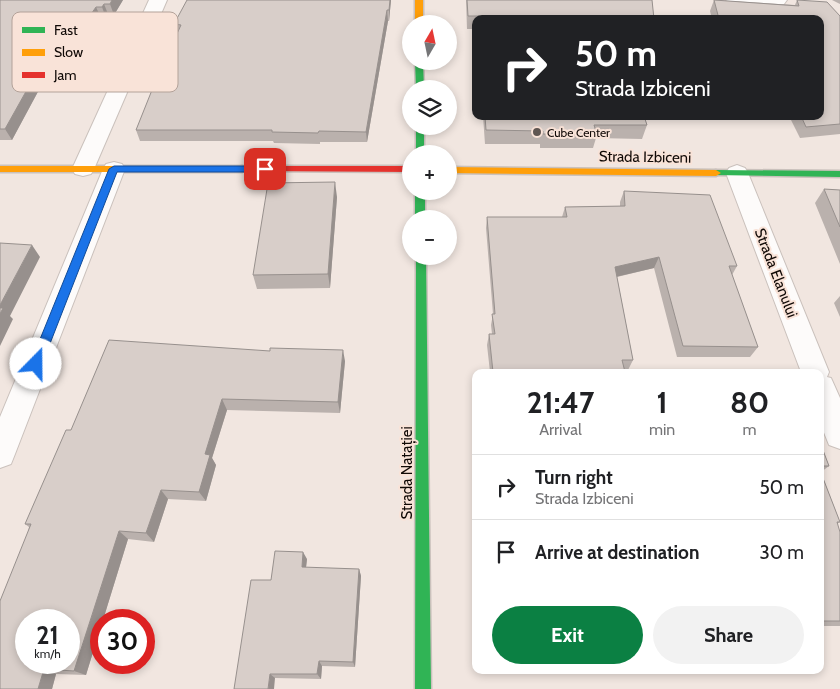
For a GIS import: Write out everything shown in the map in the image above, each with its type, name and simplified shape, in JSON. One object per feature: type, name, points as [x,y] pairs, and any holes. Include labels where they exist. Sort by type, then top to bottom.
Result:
[{"type":"street","points":[[153,12],[158,0]]},
{"type":"street","points":[[419,0],[419,15]]},
{"type":"street","points":[[735,0],[768,2],[778,0]]},
{"type":"street","points":[[83,169],[117,92]]},
{"type":"street","points":[[0,169],[402,169]]},
{"type":"street","points":[[0,454],[114,169]]},
{"type":"street","name":"Strada Izbiceni","points":[[457,170],[840,174]]},
{"type":"street","name":"Strada Elanului","points":[[737,173],[814,369]]},
{"type":"street","name":"Strada Natației","points":[[420,265],[423,689]]},
{"type":"street","points":[[824,395],[840,435]]},
{"type":"building","points":[[0,0],[112,0],[110,4],[96,7],[92,12],[12,12],[12,92],[26,92],[5,129],[0,129]]},
{"type":"building","points":[[187,0],[390,0],[366,132],[136,130],[151,92],[178,92],[178,32],[181,25],[178,25],[178,17]]},
{"type":"building","points":[[467,0],[652,0],[654,15],[472,15],[468,16]]},
{"type":"building","points":[[714,0],[799,6],[797,0],[827,2],[840,16],[840,124],[806,127],[803,120],[824,120],[824,15],[718,15]]},
{"type":"building","points":[[485,120],[645,120],[647,125],[594,125],[597,135],[543,134],[543,131],[486,130]]},
{"type":"building","points":[[335,182],[328,274],[253,275],[268,183]]},
{"type":"building","points":[[824,189],[840,190],[840,227]]},
{"type":"building","points":[[624,191],[710,195],[737,266],[729,266],[758,347],[683,346],[659,257],[615,267],[633,360],[622,360],[624,369],[493,369],[489,334],[495,334],[492,314],[495,314],[487,217],[567,217],[565,207],[625,206]]},
{"type":"building","points":[[0,243],[32,245],[0,305]]},
{"type":"building","points":[[109,340],[270,351],[270,348],[343,350],[338,402],[222,399],[205,454],[210,455],[199,492],[161,490],[146,533],[119,531],[94,609],[90,609],[90,621],[80,652],[80,609],[15,609],[15,674],[42,674],[38,689],[0,689],[0,601],[31,524],[25,524],[66,430],[71,430]]},
{"type":"building","points":[[824,453],[829,466],[824,466]]},
{"type":"building","points":[[824,481],[840,522],[837,522],[840,532],[840,621],[824,621]]},
{"type":"building","points":[[275,551],[303,552],[302,567],[359,569],[353,662],[319,661],[317,674],[270,674],[268,689],[234,689],[251,580],[271,580]]},
{"type":"traffic: fast","points":[[419,70],[420,80]]},
{"type":"traffic: fast","points":[[420,135],[420,145]]},
{"type":"traffic: fast","points":[[716,173],[840,174]]},
{"type":"traffic: fast","points":[[420,200],[420,210]]},
{"type":"traffic: fast","points":[[421,265],[423,689]]},
{"type":"traffic: slow","points":[[419,0],[419,15]]},
{"type":"traffic: slow","points":[[0,169],[242,169]]},
{"type":"traffic: slow","points":[[457,170],[716,173]]},
{"type":"traffic: jam","points":[[242,169],[402,169]]},
{"type":"place","name":"Cube Center","points":[[537,132]]},
{"type":"route","points":[[36,364],[114,169],[265,169]]}]
